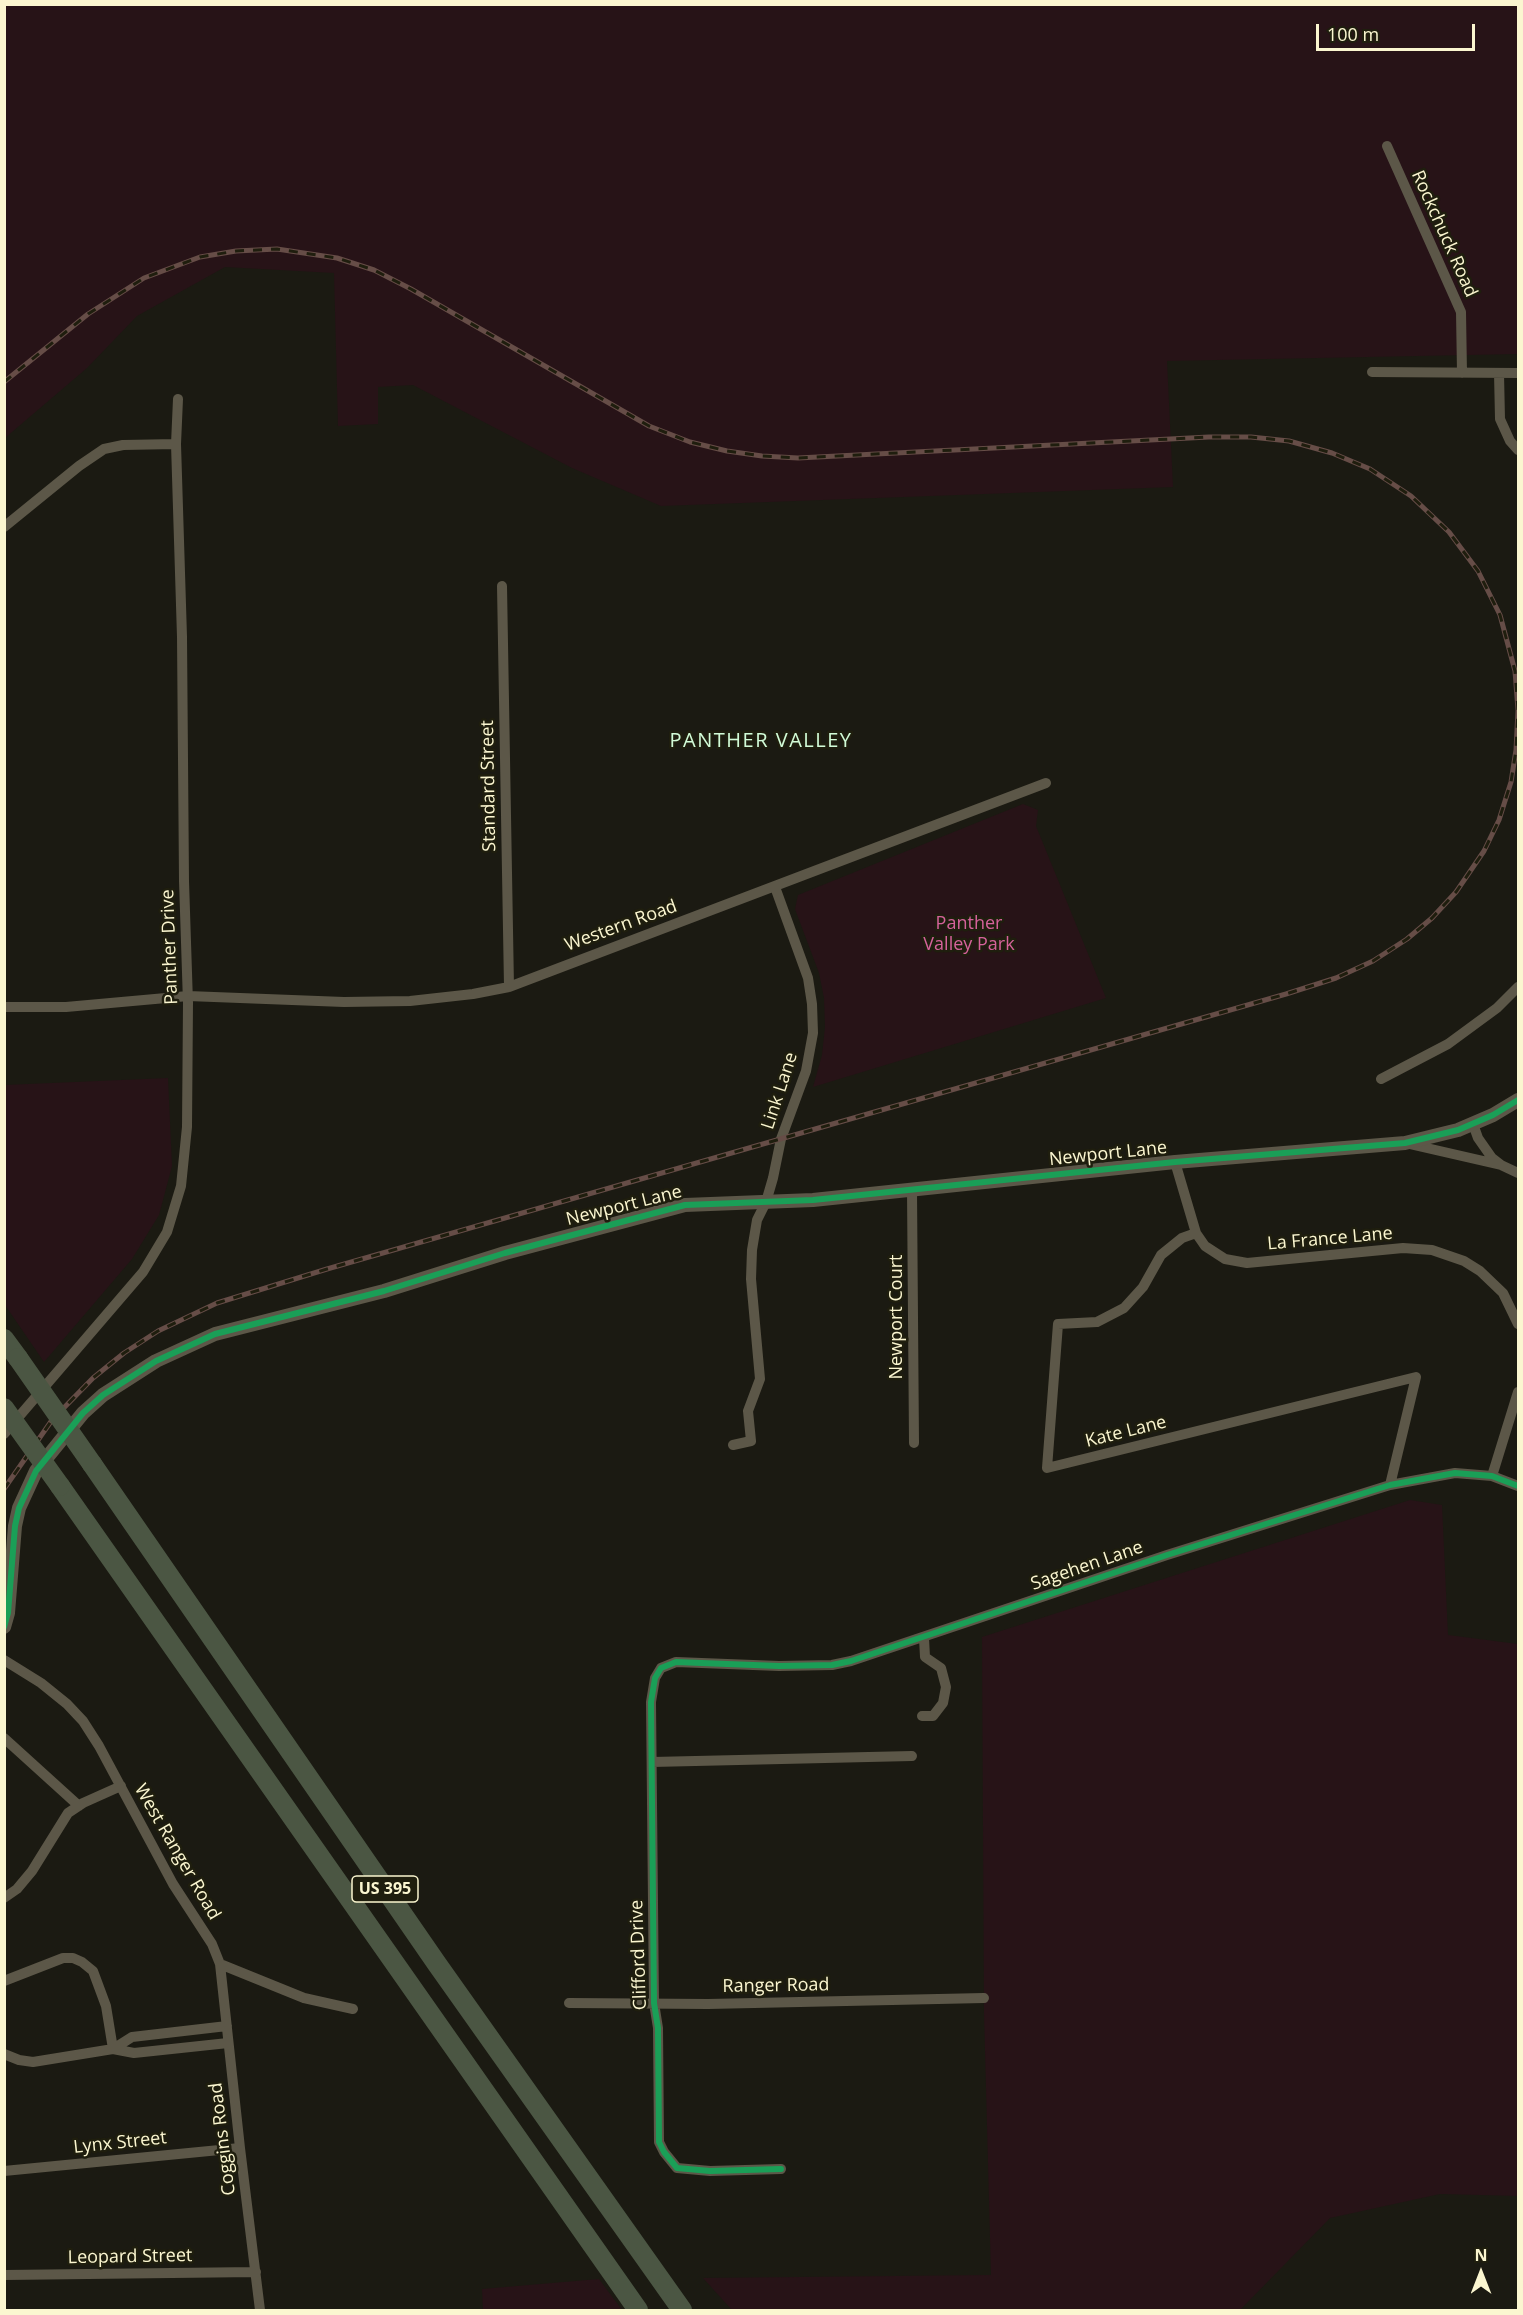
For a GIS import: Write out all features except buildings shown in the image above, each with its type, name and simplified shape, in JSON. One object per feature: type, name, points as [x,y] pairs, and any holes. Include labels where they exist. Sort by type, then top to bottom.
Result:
[{"type":"highway","name":"US 395","points":[[4,1339],[437,1964],[682,2310]]},
{"type":"highway","name":"US 395","points":[[4,1408],[638,2310]]},
{"type":"street","name":"Rockchuck Road","points":[[1387,146],[1461,312],[1462,373]]},
{"type":"street","points":[[1372,372],[1518,373]]},
{"type":"street","points":[[1499,373],[1500,419],[1503,430],[1518,450]]},
{"type":"street","name":"Panther Drive","points":[[4,1434],[131,1287],[152,1259],[166,1233],[181,1186],[186,1148],[188,996],[184,881],[182,637],[176,444],[178,399]]},
{"type":"street","points":[[4,527],[79,465],[104,448],[123,445],[176,444]]},
{"type":"street","name":"Standard Street","points":[[502,586],[509,987]]},
{"type":"street","name":"Western Road","points":[[4,1007],[66,1006],[188,996],[344,1002],[410,1001],[473,994],[509,987],[1046,783]]},
{"type":"street","name":"Link Lane","points":[[733,1445],[751,1441],[748,1411],[760,1379],[751,1279],[752,1250],[757,1220],[766,1202],[781,1139],[806,1071],[813,1027],[812,1004],[806,971],[775,887]]},
{"type":"street","points":[[1381,1079],[1448,1044],[1497,1008],[1518,987]]},
{"type":"street","name":"Newport Lane","points":[[4,1627],[8,1612],[15,1526],[19,1508],[36,1471],[61,1438],[103,1395],[156,1361],[184,1347],[243,1325],[384,1291],[505,1253],[686,1205],[766,1202],[912,1191],[1175,1162],[1405,1143],[1441,1135],[1473,1124],[1518,1100]]},
{"type":"street","points":[[1473,1124],[1478,1138],[1492,1158],[1501,1165]]},
{"type":"street","points":[[1405,1143],[1501,1165],[1518,1173]]},
{"type":"street","name":"La France Lane","points":[[1175,1162],[1196,1233],[1214,1253],[1225,1259],[1247,1263],[1403,1248],[1432,1250],[1464,1261],[1492,1281],[1507,1300],[1518,1324]]},
{"type":"street","name":"Newport Court","points":[[912,1191],[914,1443]]},
{"type":"street","name":"Kate Lane","points":[[1196,1233],[1182,1238],[1161,1255],[1143,1287],[1124,1308],[1097,1322],[1058,1324],[1047,1468],[1416,1377],[1390,1485]]},
{"type":"street","points":[[1492,1476],[1518,1392]]},
{"type":"street","name":"Sagehen Lane","points":[[662,1668],[676,1662],[779,1666],[831,1665],[851,1661],[1167,1555],[1390,1485],[1455,1473],[1492,1476],[1518,1486]]},
{"type":"street","points":[[922,1716],[933,1716],[943,1703],[946,1687],[941,1668],[925,1657],[924,1638]]},
{"type":"street","name":"West Ranger Road","points":[[4,1660],[41,1683],[75,1713],[99,1746],[173,1884],[212,1944],[220,1964]]},
{"type":"street","name":"Clifford Drive","points":[[662,1668],[655,1678],[651,1694],[654,2003],[657,2028],[659,2142],[677,2168],[710,2171],[781,2169]]},
{"type":"street","points":[[4,1738],[79,1806]]},
{"type":"street","points":[[652,1762],[912,1756]]},
{"type":"street","points":[[4,1898],[17,1889],[32,1871],[68,1813],[121,1786]]},
{"type":"street","points":[[4,1981],[63,1958],[73,1958],[82,1962],[93,1971],[106,2006],[113,2049]]},
{"type":"street","points":[[220,1964],[304,1998],[353,2009]]},
{"type":"street","name":"Coggins Road","points":[[220,1964],[260,2310]]},
{"type":"street","name":"Ranger Road","points":[[569,2003],[720,2004],[984,1998]]},
{"type":"street","points":[[113,2049],[132,2037],[227,2026]]},
{"type":"street","points":[[4,2054],[33,2062],[113,2049],[134,2053],[228,2043]]},
{"type":"street","name":"Lynx Street","points":[[4,2171],[240,2148]]},
{"type":"street","name":"Leopard Street","points":[[4,2275],[256,2272]]},
{"type":"green space","points":[[5,5],[1518,5],[1518,354],[1167,361],[1173,487],[661,506],[572,468],[413,385],[378,387],[378,424],[338,426],[334,273],[225,267],[137,316],[87,368],[5,438]]},
{"type":"green space","name":"Panther Valley Park","points":[[1023,804],[1038,810],[1036,826],[1106,998],[813,1087],[822,1055],[825,1027],[824,998],[819,973],[795,909],[798,895]]},
{"type":"green space","points":[[168,1078],[172,1166],[159,1215],[132,1259],[44,1362],[5,1305],[5,1085]]},
{"type":"green space","points":[[1410,1500],[1442,1505],[1448,1635],[1518,1644],[1518,2196],[1440,2194],[1330,2218],[1240,2310],[732,2310],[703,2278],[991,2275],[984,2013],[982,1637]]},
{"type":"green space","points":[[599,2279],[622,2310],[483,2310],[482,2289]]},
{"type":"railway","points":[[4,382],[88,314],[144,278],[200,257],[236,251],[277,249],[337,258],[374,270],[649,426],[690,442],[727,451],[798,458],[1209,437],[1251,437],[1289,441],[1332,453],[1370,469],[1411,496],[1449,532],[1478,571],[1500,615],[1515,671],[1518,710],[1516,750],[1511,782],[1499,820],[1484,851],[1456,892],[1432,918],[1407,939],[1373,961],[1336,978],[1286,994],[327,1269],[217,1303],[158,1331],[124,1353],[93,1378],[52,1420],[4,1489]]},
{"type":"cycle path","points":[[4,1627],[8,1613],[15,1526],[19,1508],[36,1471],[83,1413],[103,1395],[156,1361],[215,1334],[384,1291],[505,1253],[685,1205],[813,1200],[1175,1162],[1405,1143],[1458,1130],[1493,1115],[1518,1100]]},
{"type":"cycle path","points":[[781,2169],[710,2171],[677,2168],[659,2142],[658,2028],[654,2003],[651,1702],[655,1678],[661,1668],[676,1662],[779,1666],[832,1665],[851,1661],[1167,1555],[1390,1485],[1455,1473],[1492,1476],[1518,1486]]},
{"type":"district","name":"PANTHER VALLEY","points":[[761,741]]}]
